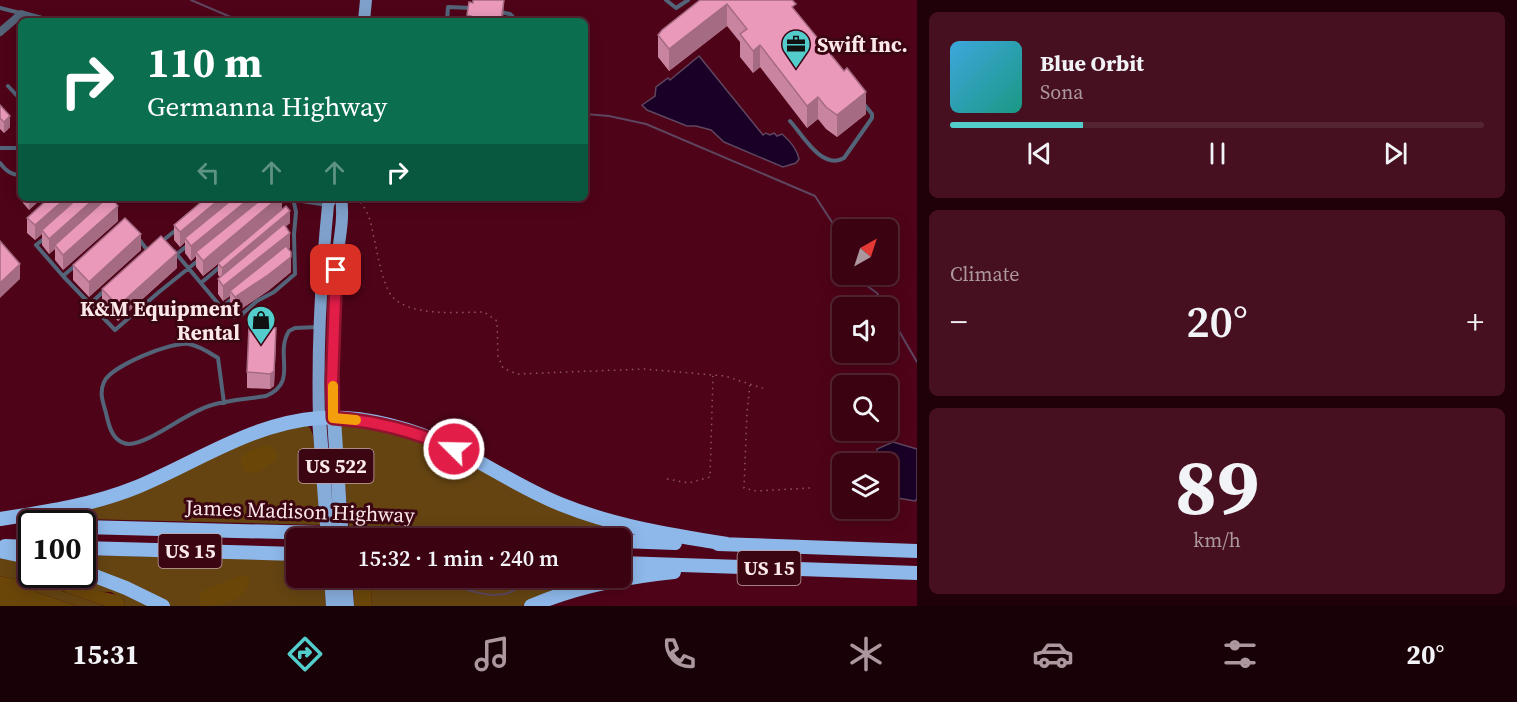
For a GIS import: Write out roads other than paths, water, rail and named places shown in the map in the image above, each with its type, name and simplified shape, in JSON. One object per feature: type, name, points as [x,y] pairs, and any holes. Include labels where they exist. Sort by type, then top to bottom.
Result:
[{"type":"highway","name":"US 522","points":[[319,418],[333,513],[338,528]]},
{"type":"highway","points":[[0,521],[115,495],[251,433],[299,421],[333,418],[390,425],[433,439],[530,491],[590,515],[654,532],[727,544]]},
{"type":"highway","name":"US 522","points":[[330,528],[333,513],[333,418]]},
{"type":"highway","points":[[0,521],[18,523]]},
{"type":"highway","name":"James Madison Highway","points":[[96,526],[286,532]]},
{"type":"highway","name":"US 15","points":[[631,542],[917,551]]},
{"type":"highway","points":[[0,546],[18,547]]},
{"type":"highway","name":"James Madison Highway","points":[[96,548],[286,554]]},
{"type":"highway","points":[[0,551],[18,555]]},
{"type":"highway","name":"US 15","points":[[631,563],[917,573]]},
{"type":"highway","points":[[531,606],[568,592],[618,579],[736,567]]},
{"type":"highway","points":[[96,576],[163,606]]},
{"type":"highway","points":[[332,588],[333,606]]},
{"type":"highway","points":[[346,588],[347,606]]},
{"type":"main road","points":[[364,18],[366,0]]},
{"type":"main road","name":"US 522","points":[[319,418],[321,279],[329,202]]},
{"type":"main road","name":"US 522","points":[[333,418],[334,310],[342,202]]},
{"type":"street","points":[[0,32],[21,14],[35,18]]},
{"type":"lane","points":[[666,0],[676,8],[688,0]]},
{"type":"lane","points":[[447,18],[448,7],[476,9]]},
{"type":"lane","points":[[0,8],[21,14]]},
{"type":"lane","points":[[499,12],[510,14],[514,18]]},
{"type":"lane","points":[[8,86],[18,97]]},
{"type":"lane","points":[[790,121],[822,156],[832,161],[840,160],[873,116],[857,96]]},
{"type":"lane","points":[[0,148],[18,148]]},
{"type":"lane","points":[[0,163],[3,169],[18,176]]},
{"type":"lane","points":[[293,201],[342,202]]},
{"type":"lane","points":[[286,212],[293,201]]},
{"type":"lane","points":[[164,239],[222,307],[233,317],[240,316],[295,274],[296,212],[293,201]]},
{"type":"lane","points":[[286,231],[294,225]]},
{"type":"lane","points":[[141,259],[179,228]]},
{"type":"lane","points":[[131,230],[149,252]]},
{"type":"lane","points":[[45,237],[36,245],[115,330],[205,255]]},
{"type":"lane","points":[[177,254],[195,239]]},
{"type":"lane","points":[[285,257],[294,250]]},
{"type":"lane","points":[[49,260],[58,252]]},
{"type":"lane","points":[[63,276],[81,261]]},
{"type":"lane","points":[[201,283],[226,262]]},
{"type":"lane","points":[[90,304],[107,289]]},
{"type":"lane","points":[[211,294],[216,289]]},
{"type":"lane","points":[[222,307],[237,294]]},
{"type":"lane","points":[[224,403],[218,358],[190,344],[177,344],[159,349],[113,371],[106,377],[101,391],[110,430],[115,438],[129,444],[211,405],[224,403],[266,396],[280,388],[283,382],[286,336],[295,328],[319,327]]},
{"type":"waterway","points":[[191,0],[233,18]]},
{"type":"waterway","points":[[588,114],[646,124],[815,196],[832,222]]},
{"type":"waterway","points":[[866,285],[879,297]]},
{"type":"waterway","points":[[898,329],[917,362]]},
{"type":"waterway","points":[[462,588],[491,595],[501,595],[516,588]]},
{"type":"place","name":"Swift Inc.","points":[[796,70]]},
{"type":"place","name":"K&M Equipment Rental","points":[[261,346]]}]
